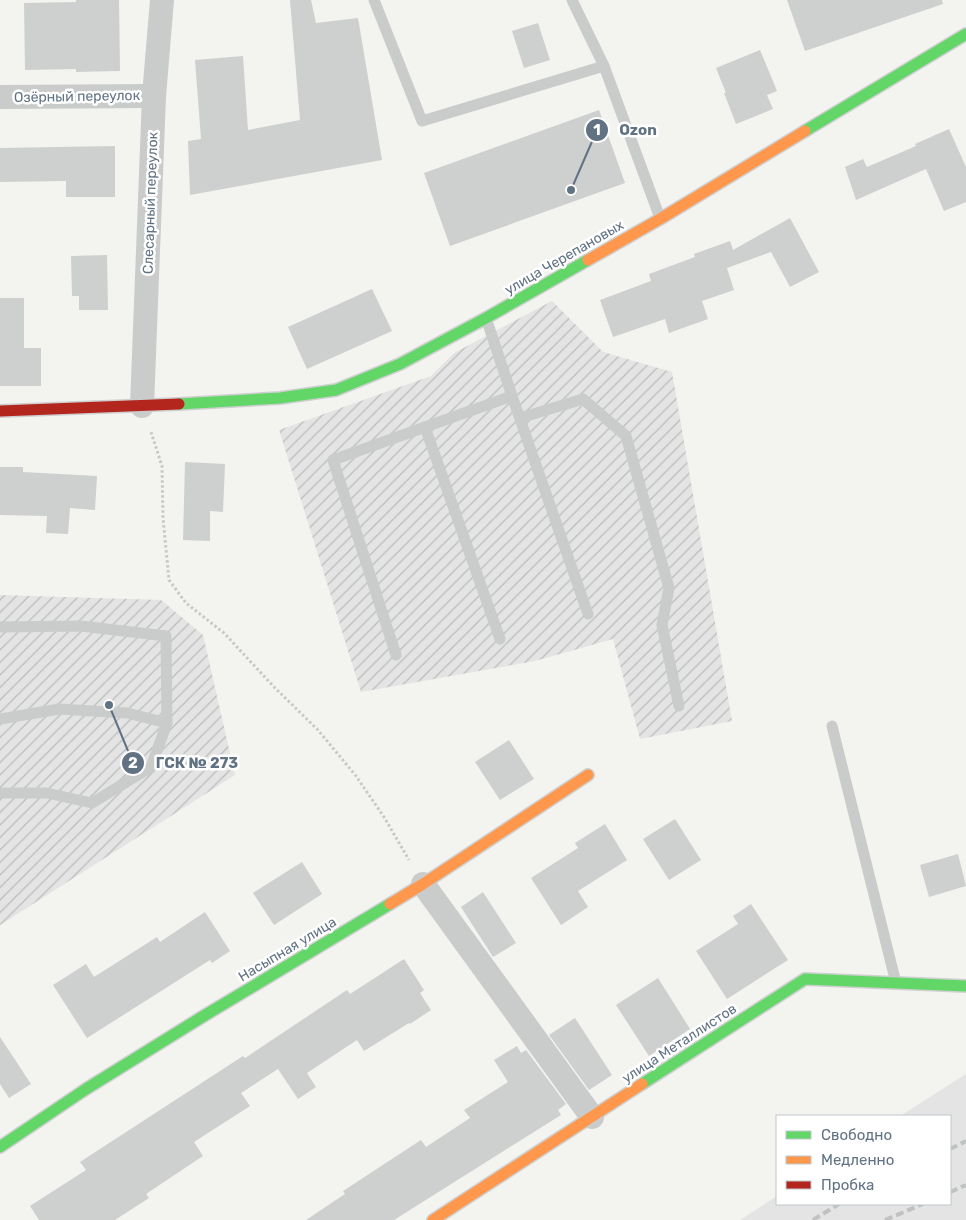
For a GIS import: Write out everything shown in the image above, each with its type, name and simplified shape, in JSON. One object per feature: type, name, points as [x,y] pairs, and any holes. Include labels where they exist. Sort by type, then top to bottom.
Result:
[{"type":"street","name":"Слесарный переулок","points":[[142,406],[154,96],[162,0]]},
{"type":"street","name":"улица Черепановых","points":[[0,411],[142,406],[280,398],[336,390],[400,364],[486,318],[660,219],[966,34]]},
{"type":"street","name":"Озёрный переулок","points":[[0,97],[154,96]]},
{"type":"street","name":"Насыпная улица","points":[[0,1147],[94,1084],[202,1017],[424,884],[588,775]]},
{"type":"street","points":[[424,884],[592,1117]]},
{"type":"street","name":"улица Металлистов","points":[[433,1220],[805,979],[966,986]]},
{"type":"lane","points":[[374,0],[422,121],[604,66]]},
{"type":"lane","points":[[572,0],[604,66],[660,219]]},
{"type":"lane","points":[[486,318],[588,614]]},
{"type":"lane","points":[[396,655],[333,460],[512,396]]},
{"type":"lane","points":[[520,418],[582,399],[626,436],[669,588],[662,625],[679,706]]},
{"type":"lane","points":[[425,427],[500,639]]},
{"type":"lane","points":[[0,627],[81,626],[166,636],[167,723],[151,767],[92,803],[46,793],[0,793]]},
{"type":"lane","points":[[0,719],[58,709],[127,713],[167,723]]},
{"type":"lane","points":[[832,726],[896,983]]},
{"type":"path","points":[[142,406],[162,466],[163,518],[169,580],[186,603],[224,633],[275,688],[318,730],[356,776],[384,817],[424,884]]},
{"type":"shaded area","points":[[552,301],[603,352],[672,372],[732,721],[640,739],[613,639],[535,661],[361,692],[279,430],[431,376],[454,353]]},
{"type":"shaded area","points":[[0,595],[161,600],[203,635],[235,775],[0,925]]},
{"type":"shaded area","points":[[966,1074],[966,1220],[740,1220],[776,1197],[776,1205],[951,1205],[951,1115],[902,1115]]},
{"type":"building","points":[[76,0],[119,0],[120,71],[76,72],[76,69],[25,70],[24,3],[76,2]]},
{"type":"building","points":[[290,0],[311,0],[316,23],[358,18],[382,160],[190,195],[188,141],[201,139],[195,60],[243,56],[248,130],[300,120]]},
{"type":"building","points":[[787,0],[942,0],[943,4],[805,51]]},
{"type":"building","points":[[538,23],[550,60],[524,68],[512,31]]},
{"type":"building","points":[[760,50],[777,91],[767,95],[773,109],[736,124],[716,68]]},
{"type":"building","points":[[599,110],[625,183],[450,246],[424,173]]},
{"type":"building","points":[[949,129],[966,167],[966,202],[944,211],[926,169],[856,200],[845,167],[863,159],[867,167],[916,146],[915,144]]},
{"type":"building","points":[[115,146],[115,197],[66,197],[66,181],[0,182],[0,148]]},
{"type":"building","points":[[790,218],[819,272],[790,287],[771,252],[727,268],[734,290],[702,301],[708,319],[669,333],[665,319],[613,337],[600,300],[651,281],[649,274],[695,257],[694,254],[730,241],[733,250]]},
{"type":"building","points":[[107,255],[108,310],[79,310],[79,296],[72,296],[71,256]]},
{"type":"building","points":[[372,289],[392,331],[307,369],[288,327]]},
{"type":"building","points":[[0,298],[24,298],[24,348],[41,348],[41,386],[0,386]]},
{"type":"building","points":[[185,462],[225,464],[223,512],[210,511],[210,541],[183,540]]},
{"type":"building","points":[[0,467],[23,467],[23,472],[97,476],[95,510],[70,508],[68,534],[46,533],[47,516],[0,515]]},
{"type":"building","points":[[509,740],[534,779],[500,800],[475,762]]},
{"type":"building","points":[[675,819],[701,860],[669,880],[643,839]]},
{"type":"building","points":[[605,824],[627,860],[578,891],[588,907],[561,925],[531,878],[578,848],[575,843]]},
{"type":"building","points":[[958,854],[966,886],[929,897],[920,865]]},
{"type":"building","points":[[302,862],[322,894],[274,925],[253,893]]},
{"type":"building","points":[[483,892],[516,943],[493,957],[461,907]]},
{"type":"building","points":[[751,904],[788,960],[727,999],[696,951],[738,924],[733,916]]},
{"type":"building","points":[[205,912],[230,951],[212,963],[210,960],[87,1038],[53,985],[86,964],[94,977],[157,937],[160,942]]},
{"type":"building","points":[[404,959],[424,990],[420,993],[431,1010],[364,1051],[357,1040],[307,1073],[316,1087],[298,1099],[278,1069],[241,1093],[250,1106],[194,1142],[203,1156],[146,1194],[149,1198],[115,1220],[39,1220],[30,1206],[86,1170],[80,1162],[243,1056],[245,1058],[347,990],[350,994]]},
{"type":"building","points":[[658,978],[690,1029],[649,1056],[616,1005]]},
{"type":"building","points":[[575,1018],[612,1075],[589,1090],[549,1035]]},
{"type":"building","points":[[0,1037],[31,1084],[9,1098],[0,1084]]},
{"type":"building","points":[[517,1046],[521,1053],[526,1050],[566,1104],[558,1110],[561,1115],[394,1220],[306,1220],[345,1194],[343,1191],[421,1140],[426,1147],[470,1118],[464,1110],[508,1082],[494,1060]]},
{"type":"railway","points":[[951,1148],[966,1141]]},
{"type":"railway","points":[[951,1192],[966,1185]]},
{"type":"railway","points":[[813,1220],[837,1205]]},
{"type":"railway","points":[[885,1220],[921,1205]]},
{"type":"traffic: fast","points":[[805,131],[966,34]]},
{"type":"traffic: fast","points":[[179,404],[280,398],[336,390],[400,364],[588,260]]},
{"type":"traffic: fast","points":[[0,1147],[86,1089],[390,904]]},
{"type":"traffic: fast","points":[[642,1084],[805,979],[966,986]]},
{"type":"traffic: slow","points":[[588,260],[660,219],[805,131]]},
{"type":"traffic: slow","points":[[390,904],[588,775]]},
{"type":"traffic: slow","points":[[433,1220],[642,1084]]},
{"type":"traffic: jam","points":[[0,411],[179,404]]},
{"type":"place","name":"Ozon","points":[[571,190]]},
{"type":"place","name":"ГСК № 273","points":[[109,705]]}]
